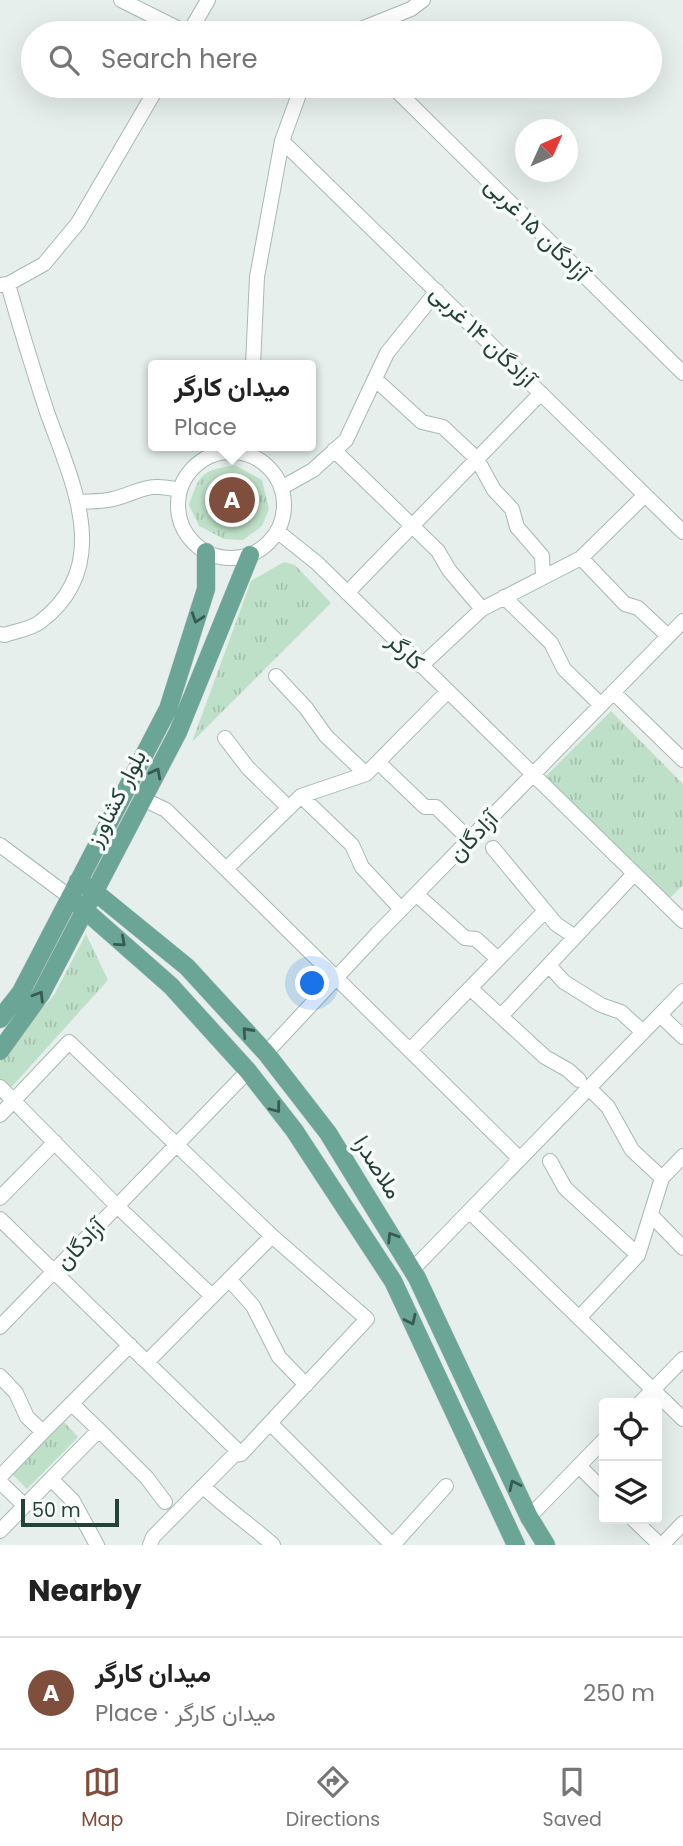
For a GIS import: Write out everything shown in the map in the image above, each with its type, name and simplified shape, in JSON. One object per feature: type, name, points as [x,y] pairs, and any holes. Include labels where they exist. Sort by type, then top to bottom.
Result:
[{"type":"main road","name":"بلوار کشاورز","points":[[0,1019],[20,992],[168,709],[206,589],[206,552]]},
{"type":"main road","name":"بلوار کشاورز","points":[[0,1051],[41,994],[178,732],[250,555]]},
{"type":"main road","name":"ملاصدرا","points":[[78,881],[187,967],[266,1053],[328,1133],[412,1270],[529,1517],[546,1545]]},
{"type":"main road","points":[[70,897],[171,986],[248,1071],[294,1130],[393,1282],[513,1544]]},
{"type":"street","points":[[121,0],[164,21]]},
{"type":"street","points":[[195,21],[208,0]]},
{"type":"street","points":[[381,21],[411,9],[423,0]]},
{"type":"street","points":[[0,634],[5,635],[38,624],[67,595],[79,565],[83,530],[78,502],[4,284],[44,264],[78,223],[151,98]]},
{"type":"street","points":[[253,360],[257,277],[282,141],[298,98]]},
{"type":"street","name":"آزادگان ۱۵ غربی","points":[[403,98],[683,373]]},
{"type":"street","name":"آزادگان ۱۴ غربی","points":[[282,141],[683,532]]},
{"type":"street","points":[[281,488],[313,470],[346,440],[387,353],[437,291]]},
{"type":"street","points":[[375,379],[422,422],[443,427],[477,459],[494,490],[512,509],[517,527],[542,556],[543,577]]},
{"type":"street","points":[[348,593],[541,393]]},
{"type":"street","points":[[334,450],[438,551],[449,570],[482,609]]},
{"type":"street","points":[[234,451],[252,455],[267,465],[278,479],[281,488],[284,515],[277,531],[266,545],[250,555],[220,557],[206,552],[192,541],[182,526],[178,508],[179,490],[187,474],[200,461],[216,453],[234,451]]},
{"type":"street","points":[[261,461],[264,451]]},
{"type":"street","points":[[78,502],[111,500],[141,488],[159,485],[179,490]]},
{"type":"street","points":[[421,666],[482,609],[581,558],[645,495]]},
{"type":"street","name":"کارگر","points":[[277,531],[317,563],[683,920]]},
{"type":"street","points":[[581,558],[625,604],[638,608],[668,636]]},
{"type":"street","points":[[504,597],[551,643],[564,669],[601,705]]},
{"type":"street","name":"آزادگان","points":[[266,1053],[401,909],[683,621]]},
{"type":"street","points":[[276,676],[306,708],[327,736],[366,774]]},
{"type":"street","points":[[226,869],[301,796],[366,774],[447,692]]},
{"type":"street","points":[[613,692],[683,760]]},
{"type":"street","points":[[225,738],[248,768],[289,808]]},
{"type":"street","points":[[377,762],[425,807],[436,807],[469,839]]},
{"type":"street","points":[[301,796],[352,845],[362,867],[401,909]]},
{"type":"street","points":[[143,799],[166,810],[520,1159]]},
{"type":"street","points":[[0,845],[70,897]]},
{"type":"street","points":[[493,848],[556,924],[575,937]]},
{"type":"street","points":[[501,1016],[634,874]]},
{"type":"street","points":[[416,894],[465,938],[476,939],[498,959]]},
{"type":"street","points":[[410,1050],[545,911]]},
{"type":"street","points":[[553,970],[564,982],[601,1005],[621,1013],[643,1032]]},
{"type":"street","points":[[470,988],[545,1057],[568,1070],[608,1107],[632,1150],[662,1178]]},
{"type":"street","points":[[412,1270],[520,1159],[584,1084],[643,1032],[683,991]]},
{"type":"street","points":[[660,1015],[683,1037]]},
{"type":"street","points":[[0,1115],[69,1042],[272,1236],[367,1319],[271,1424],[241,1454],[234,1455],[153,1537],[150,1545]]},
{"type":"street","name":"آزادگان","points":[[0,1327],[248,1071]]},
{"type":"street","points":[[0,1087],[117,1206],[212,1296]]},
{"type":"street","points":[[0,1198],[54,1142]]},
{"type":"street","points":[[579,1318],[638,1255],[662,1178],[683,1156]]},
{"type":"street","points":[[550,1161],[565,1188],[638,1255]]},
{"type":"street","points":[[469,1211],[683,1419]]},
{"type":"street","points":[[651,1215],[683,1248]]},
{"type":"street","points":[[0,1219],[241,1454]]},
{"type":"street","points":[[147,1362],[272,1236]]},
{"type":"street","points":[[229,1279],[253,1306],[279,1357],[306,1385]]},
{"type":"street","points":[[25,1506],[0,1480],[43,1432],[130,1345]]},
{"type":"street","points":[[645,1398],[683,1359]]},
{"type":"street","points":[[0,1376],[16,1393],[27,1417],[43,1432]]},
{"type":"street","points":[[72,1404],[147,1478],[165,1502]]},
{"type":"street","points":[[271,1424],[392,1545],[446,1486]]},
{"type":"street","points":[[0,1531],[99,1430]]},
{"type":"street","points":[[529,1517],[599,1445]]},
{"type":"street","points":[[579,1466],[599,1486]]},
{"type":"street","points":[[51,1479],[73,1501],[97,1545]]},
{"type":"street","points":[[204,1486],[227,1509],[247,1521],[274,1545]]},
{"type":"street","points":[[638,1524],[661,1545],[683,1523]]},
{"type":"street","points":[[368,1545],[380,1533]]},
{"type":"green space","points":[[235,465],[262,480],[269,509],[262,526],[243,540],[224,539],[199,526],[189,505],[203,475],[215,469]]},
{"type":"green space","points":[[284,562],[295,565],[331,603],[192,742],[251,581]]},
{"type":"green space","points":[[611,711],[683,784],[683,885],[669,899],[546,776]]},
{"type":"green space","points":[[86,934],[108,980],[0,1100],[0,1057],[54,995]]},
{"type":"green space","points":[[64,1422],[78,1437],[27,1489],[11,1473]]},
{"type":"place","name":"میدان کارگر","points":[[232,500]]}]
